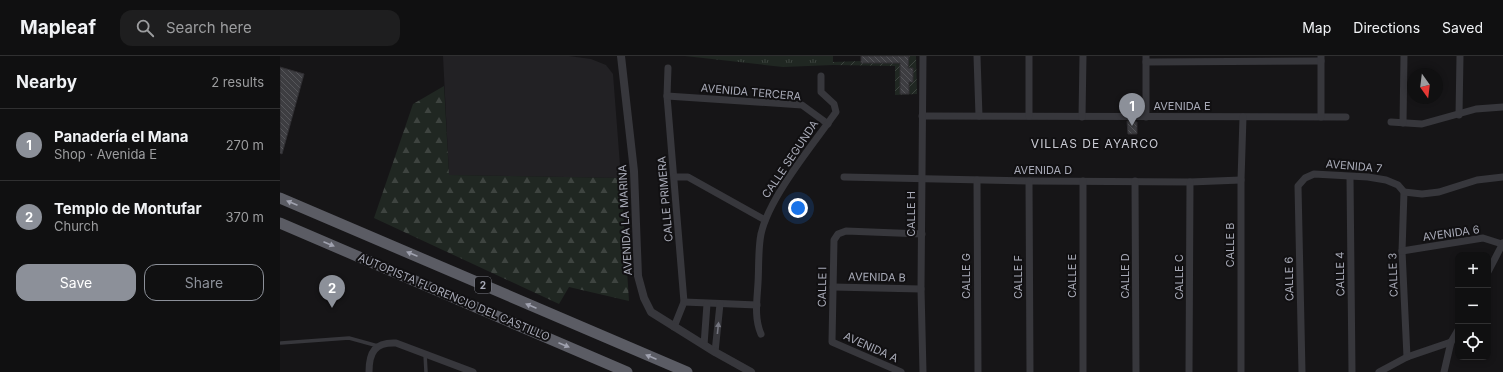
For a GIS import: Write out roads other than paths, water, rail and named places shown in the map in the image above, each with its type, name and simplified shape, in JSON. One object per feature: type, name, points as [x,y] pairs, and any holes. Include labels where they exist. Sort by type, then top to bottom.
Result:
[{"type":"highway","name":"AUTOPISTA FLORENCIO DEL CASTILLO","points":[[280,198],[687,372]]},
{"type":"highway","name":"AUTOPISTA FLORENCIO DEL CASTILLO","points":[[280,223],[627,372]]},
{"type":"street","name":"AVENIDA LA MARINA","points":[[621,56],[634,171],[638,276],[644,298],[651,312],[715,352],[751,372]]},
{"type":"street","name":"CALLE H","points":[[923,56],[921,288],[923,372]]},
{"type":"street","points":[[977,56],[978,116]]},
{"type":"street","points":[[1029,56],[1029,116]]},
{"type":"street","points":[[1082,117],[1083,56]]},
{"type":"street","points":[[1403,123],[1404,56]]},
{"type":"street","points":[[1459,115],[1460,56]]},
{"type":"street","points":[[1146,117],[1146,59],[1321,58],[1321,117]]},
{"type":"street","name":"CALLE PRIMERA","points":[[668,68],[667,96],[675,177],[684,302],[674,327]]},
{"type":"street","name":"CALLE SEGUNDA","points":[[761,334],[757,324],[757,305],[761,234],[765,220],[775,199],[836,112],[836,107],[821,92],[821,76]]},
{"type":"street","name":"AVENIDA TERCERA","points":[[667,96],[802,105],[828,124]]},
{"type":"street","points":[[1391,122],[1422,124],[1459,115],[1476,109],[1503,107]]},
{"type":"street","name":"AVENIDA E","points":[[922,116],[1346,117]]},
{"type":"street","name":"CALLE B","points":[[1241,372],[1241,180],[1243,117]]},
{"type":"street","name":"AVENIDA 7","points":[[1298,186],[1305,178],[1314,174],[1386,180],[1398,185],[1404,192]]},
{"type":"street","points":[[675,177],[688,177],[765,220]]},
{"type":"street","name":"AVENIDA D","points":[[844,177],[1029,181],[1190,182],[1241,180]]},
{"type":"street","name":"CALLE 4","points":[[1350,177],[1352,372]]},
{"type":"street","points":[[1404,192],[1439,192],[1477,180],[1503,177]]},
{"type":"street","name":"CALLE G","points":[[977,180],[978,372]]},
{"type":"street","name":"CALLE F","points":[[1029,181],[1030,372]]},
{"type":"street","name":"CALLE E","points":[[1083,181],[1083,372]]},
{"type":"street","name":"CALLE D","points":[[1135,181],[1136,372]]},
{"type":"street","name":"CALLE C","points":[[1189,372],[1190,182]]},
{"type":"street","name":"CALLE 6","points":[[1298,186],[1301,372]]},
{"type":"street","name":"CALLE 3","points":[[1404,192],[1402,251],[1407,357]]},
{"type":"street","name":"CALLE I","points":[[832,342],[834,240],[838,234],[846,231],[922,234]]},
{"type":"street","name":"AVENIDA 6","points":[[1402,251],[1483,238],[1503,243]]},
{"type":"street","points":[[1491,266],[1503,243]]},
{"type":"street","name":"AVENIDA B","points":[[833,287],[921,288]]},
{"type":"street","points":[[684,302],[757,305]]},
{"type":"street","points":[[704,345],[707,304]]},
{"type":"street","points":[[715,352],[720,304]]},
{"type":"street","points":[[1444,372],[1451,342],[1455,335]]},
{"type":"street","name":"AVENIDA A","points":[[832,342],[901,372]]},
{"type":"street","points":[[1379,372],[1407,357],[1451,342]]},
{"type":"street","points":[[369,372],[370,356],[378,346],[396,343],[472,372]]},
{"type":"lane","points":[[281,343],[349,338],[378,346]]},
{"type":"lane","points":[[426,354],[426,372]]},
{"type":"place","name":"Panadería el Mana","points":[[1132,126]]},
{"type":"place","name":"Templo de Montufar","points":[[332,308]]},
{"type":"district","name":"VILLAS DE AYARCO","points":[[1095,143]]}]
